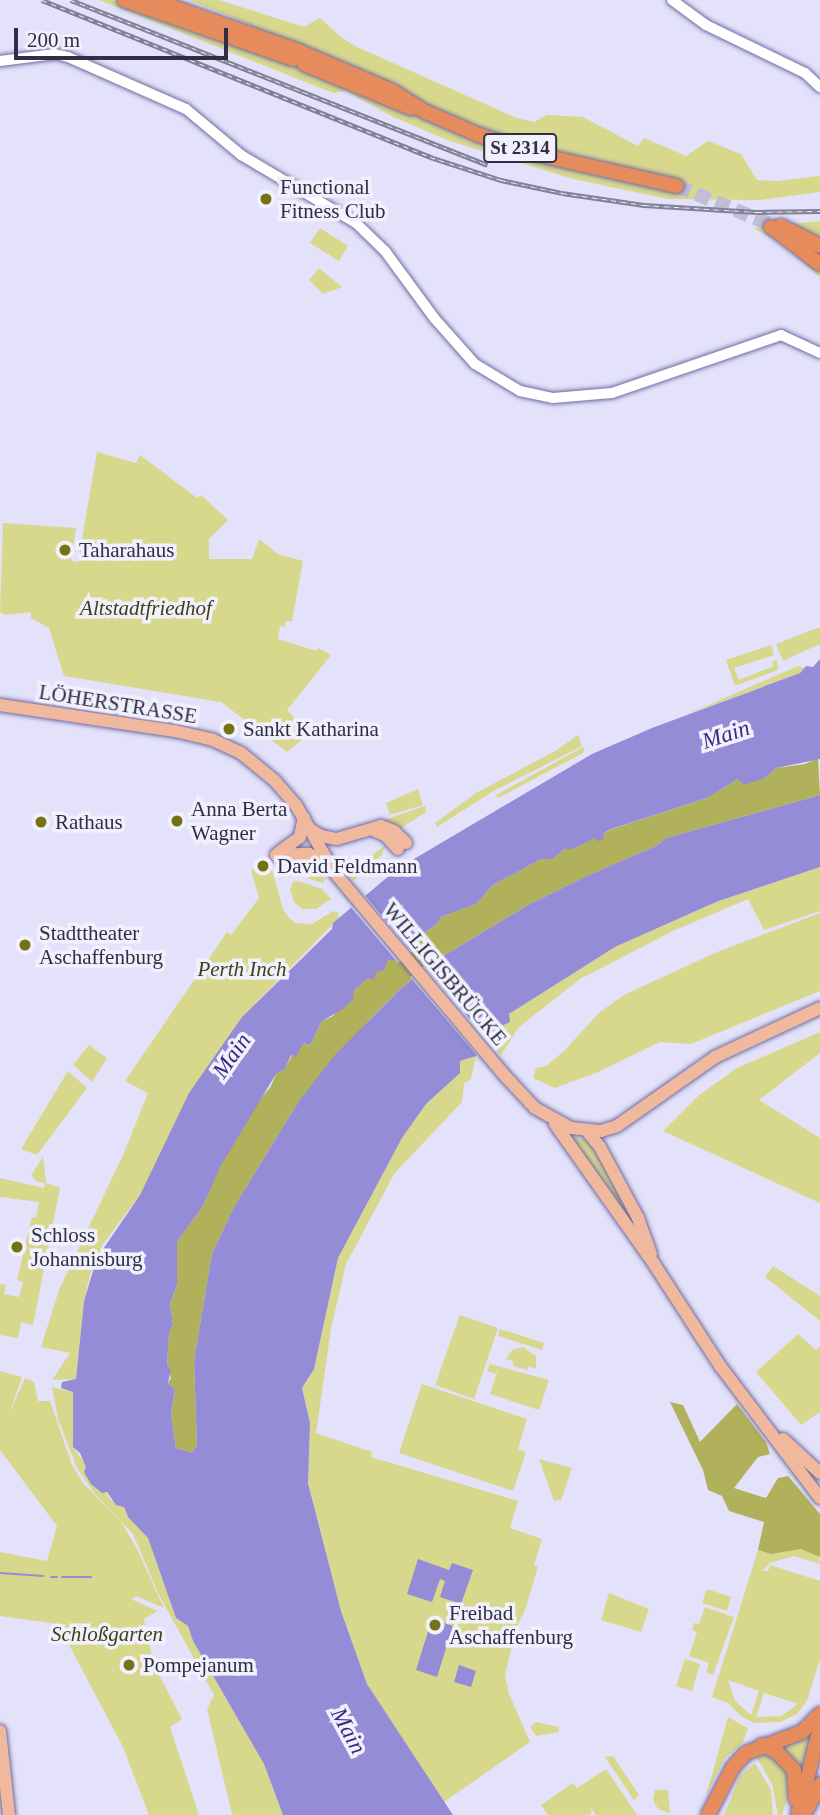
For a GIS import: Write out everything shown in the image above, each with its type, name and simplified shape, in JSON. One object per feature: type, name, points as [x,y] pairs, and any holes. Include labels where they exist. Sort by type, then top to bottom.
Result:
[{"type":"highway","points":[[124,0],[295,54]]},
{"type":"highway","points":[[154,0],[177,4],[285,41],[295,54]]},
{"type":"highway","name":"St 2314","points":[[295,54],[392,91],[426,112],[479,135],[540,155],[677,186]]},
{"type":"highway","points":[[772,225],[820,246]]},
{"type":"highway","points":[[772,225],[820,254]]},
{"type":"highway","points":[[772,225],[820,264]]},
{"type":"highway","points":[[708,1815],[733,1767],[746,1753],[802,1732],[820,1714]]},
{"type":"highway","points":[[799,1813],[816,1788],[820,1728]]},
{"type":"highway","points":[[762,1745],[777,1752],[794,1770],[799,1813]]},
{"type":"highway","points":[[799,1813],[816,1788],[820,1745]]},
{"type":"main road","name":"LÖHERSTRASSE","points":[[0,705],[211,738],[228,745],[253,762],[287,794],[304,816],[332,870]]},
{"type":"main road","points":[[304,816],[300,836],[276,855],[309,854],[332,870],[334,851],[346,837]]},
{"type":"main road","points":[[311,830],[327,838],[346,837],[381,826],[394,831],[402,846]]},
{"type":"main road","name":"WILLIGISBRÜCKE","points":[[332,870],[526,1100],[547,1117]]},
{"type":"main road","points":[[605,1157],[611,1135],[617,1126],[715,1057],[820,1008]]},
{"type":"main road","points":[[547,1117],[570,1128],[587,1131],[617,1126]]},
{"type":"main road","points":[[547,1117],[571,1142],[721,1367],[820,1498]]},
{"type":"main road","points":[[587,1131],[605,1157],[638,1218],[654,1264]]},
{"type":"main road","points":[[762,1420],[820,1473]]},
{"type":"main road","points":[[0,1731],[9,1815]]},
{"type":"street","points":[[672,0],[706,25],[806,73],[820,87]]},
{"type":"street","points":[[0,61],[55,54],[68,57],[186,109],[241,155],[356,223],[385,251],[435,319],[475,364],[520,391],[553,398],[612,393],[781,335],[820,352]]},
{"type":"street","points":[[0,69],[17,59]]},
{"type":"green space","points":[[99,0],[112,0],[139,8],[244,48],[251,25],[189,0],[219,0],[304,27],[320,18],[355,46],[517,118],[534,122],[547,115],[583,117],[638,146],[644,138],[686,156],[708,141],[741,154],[757,180],[776,181],[820,176],[820,192],[760,200],[668,199],[573,179],[450,141],[393,117],[346,91],[333,93]]},
{"type":"green space","points":[[820,221],[820,277],[778,241],[753,228]]},
{"type":"green space","points":[[320,228],[348,246],[339,261],[310,243]]},
{"type":"green space","points":[[319,268],[342,287],[323,294],[309,280]]},
{"type":"green space","name":"Altstadtfriedhof","points":[[97,452],[136,463],[140,455],[197,498],[201,495],[228,520],[209,539],[209,559],[252,559],[259,539],[278,554],[303,561],[292,621],[286,621],[285,627],[280,626],[278,639],[316,651],[318,648],[331,655],[287,710],[309,734],[287,752],[221,702],[64,676],[49,628],[31,618],[31,612],[5,615],[0,612],[3,523],[76,528],[71,561],[78,562]]},
{"type":"green space","points":[[820,627],[820,644],[783,661],[776,644]]},
{"type":"green space","points":[[771,645],[774,655],[734,668],[739,680],[774,666],[772,661],[777,660],[778,670],[735,686],[726,660]]},
{"type":"green space","points":[[798,666],[804,668],[800,673],[683,716]]},
{"type":"green space","points":[[578,735],[582,746],[492,792],[437,827],[435,823],[476,793],[557,750]]},
{"type":"green space","points":[[583,747],[585,752],[498,798],[496,795]]},
{"type":"green space","points":[[418,789],[423,805],[390,815],[386,803]]},
{"type":"green space","points":[[425,806],[426,812],[398,830],[375,823]]},
{"type":"green space","points":[[385,846],[382,855],[353,881],[346,873]]},
{"type":"green space","points":[[302,860],[310,862],[326,879],[323,883],[306,878],[306,863],[301,875],[287,876],[291,864]]},
{"type":"green space","name":"Perth Inch","points":[[265,867],[272,870],[283,909],[296,923],[312,924],[333,911],[339,913],[338,919],[242,1017],[188,1097],[140,1195],[103,1244],[90,1275],[84,1301],[76,1379],[52,1380],[70,1353],[41,1347],[59,1290],[124,1153],[148,1093],[125,1081],[227,932],[231,935],[259,898],[251,870]]},
{"type":"green space","points":[[820,867],[820,911],[764,930],[748,899],[673,931],[580,979],[519,1027],[501,1055],[489,1042],[495,1029],[509,1014],[615,947],[716,902]]},
{"type":"green space","points":[[298,881],[322,889],[331,899],[316,909],[302,909],[294,902],[290,890],[293,882]]},
{"type":"green space","points":[[820,913],[820,991],[691,1044],[660,1042],[598,1072],[555,1088],[533,1078],[536,1068],[546,1066],[564,1051],[600,1012],[624,995],[717,952]]},
{"type":"green space","points":[[820,1032],[820,1053],[759,1100],[820,1138],[820,1203],[663,1131],[698,1096],[737,1068]]},
{"type":"green space","points":[[89,1045],[107,1058],[92,1082],[73,1065]]},
{"type":"green space","name":"Freibad Aschaffenburg","points":[[476,1056],[471,1079],[464,1083],[462,1102],[394,1174],[346,1264],[331,1329],[316,1433],[372,1452],[371,1457],[518,1501],[510,1528],[542,1539],[534,1565],[538,1567],[526,1607],[516,1629],[503,1625],[498,1637],[513,1642],[505,1675],[509,1694],[530,1742],[444,1802],[367,1684],[341,1611],[308,1482],[310,1423],[302,1388],[314,1369],[338,1258],[402,1138],[426,1104],[460,1073],[460,1061]]},
{"type":"green space","points":[[68,1071],[87,1088],[37,1155],[21,1149]]},
{"type":"green space","points":[[571,1138],[591,1140],[639,1231],[643,1247]]},
{"type":"green space","points":[[43,1157],[46,1183],[60,1188],[33,1325],[21,1322],[18,1338],[0,1335],[0,1284],[6,1285],[4,1294],[19,1297],[23,1282],[17,1280],[32,1217],[36,1218],[39,1202],[0,1197],[0,1178],[44,1188],[45,1183],[36,1181],[31,1175]]},
{"type":"green space","points":[[773,1266],[820,1296],[820,1321],[765,1277]]},
{"type":"green space","points":[[460,1315],[498,1328],[474,1399],[435,1385]]},
{"type":"green space","points":[[500,1329],[544,1343],[542,1350],[498,1336]]},
{"type":"green space","points":[[798,1334],[816,1350],[820,1346],[820,1412],[801,1425],[756,1372]]},
{"type":"green space","points":[[523,1347],[536,1356],[536,1369],[529,1366],[527,1370],[513,1366],[513,1361],[506,1359],[512,1350]]},
{"type":"green space","points":[[490,1364],[549,1380],[539,1410],[490,1394],[498,1369],[495,1374],[487,1371]]},
{"type":"green space","name":"Schloßgarten","points":[[0,1371],[22,1377],[9,1414],[25,1378],[34,1382],[38,1401],[50,1401],[72,1465],[83,1483],[122,1523],[164,1608],[136,1596],[131,1599],[158,1611],[144,1619],[156,1675],[159,1675],[182,1719],[170,1727],[199,1815],[149,1815],[123,1747],[58,1624],[0,1616],[0,1552],[47,1561],[57,1526],[0,1450]]},
{"type":"green space","points":[[422,1384],[527,1419],[518,1449],[526,1452],[513,1491],[399,1453]]},
{"type":"green space","points":[[52,1387],[73,1392],[73,1447],[111,1500],[124,1507],[128,1517],[148,1537],[176,1618],[188,1626],[193,1641],[264,1764],[283,1815],[233,1815],[207,1709],[214,1695],[159,1595],[133,1534],[95,1494],[77,1468],[58,1419]]},
{"type":"green space","points":[[539,1459],[572,1468],[561,1500],[554,1501]]},
{"type":"green space","points":[[801,1549],[818,1555],[820,1564],[794,1556],[770,1563],[762,1571],[768,1571],[770,1565],[820,1581],[820,1659],[807,1701],[797,1714],[780,1722],[754,1723],[742,1717],[728,1703],[712,1697],[758,1550],[770,1554]],"holes":[[[728,1680],[759,1691],[751,1715],[735,1701]],[[764,1693],[798,1704],[781,1716],[756,1717]]]},
{"type":"green space","points":[[707,1589],[731,1597],[727,1611],[702,1603]]},
{"type":"green space","points":[[609,1593],[649,1609],[641,1632],[601,1620]]},
{"type":"green space","points":[[705,1607],[734,1617],[713,1675],[706,1672],[709,1663],[689,1656],[697,1632],[692,1630],[694,1623],[699,1624]]},
{"type":"green space","points":[[685,1659],[700,1664],[692,1691],[676,1686]]},
{"type":"green space","points":[[728,1717],[748,1728],[743,1742],[725,1758],[706,1796]]},
{"type":"green space","points":[[536,1722],[559,1727],[558,1732],[536,1736],[530,1727]]},
{"type":"green space","points":[[817,1729],[798,1776],[780,1745]]},
{"type":"green space","points":[[770,1755],[787,1767],[791,1788],[782,1815],[778,1815],[772,1784],[756,1756]]},
{"type":"green space","points":[[613,1756],[639,1795],[634,1800],[605,1757]]},
{"type":"green space","points":[[755,1763],[771,1790],[773,1815],[724,1815],[740,1776]]},
{"type":"green space","points":[[606,1769],[637,1815],[596,1815],[590,1806],[592,1813],[589,1815],[548,1815],[541,1805],[573,1783],[577,1788]]},
{"type":"green space","points":[[655,1790],[668,1790],[670,1813],[658,1809],[653,1800]]},
{"type":"shaded area","points":[[818,758],[820,795],[666,838],[656,846],[528,905],[445,955],[401,988],[371,1018],[297,1104],[234,1207],[212,1254],[194,1361],[197,1445],[192,1453],[176,1448],[171,1414],[175,1391],[168,1383],[171,1378],[167,1365],[169,1333],[173,1324],[170,1304],[177,1285],[177,1242],[203,1206],[219,1167],[257,1102],[270,1088],[276,1074],[285,1069],[292,1055],[303,1043],[310,1045],[322,1021],[333,1016],[354,990],[387,959],[397,960],[413,947],[418,937],[437,924],[441,917],[476,904],[493,885],[541,859],[553,859],[564,849],[573,849],[612,829],[707,798],[738,779],[765,778],[776,768],[805,764]]},
{"type":"shaded area","points":[[670,1402],[683,1405],[700,1442],[737,1404],[766,1442],[770,1454],[758,1457],[734,1488],[766,1498],[778,1478],[788,1476],[820,1514],[820,1557],[801,1549],[771,1554],[758,1550],[764,1522],[729,1511],[722,1496],[708,1490],[703,1470]]},
{"type":"water","name":"Main","points":[[820,659],[820,759],[776,768],[765,778],[744,785],[738,779],[707,798],[611,829],[604,833],[603,840],[597,841],[595,838],[573,849],[564,849],[553,859],[541,859],[493,885],[476,904],[441,917],[437,924],[418,937],[413,947],[397,960],[388,960],[384,970],[376,972],[374,980],[368,978],[354,990],[353,999],[343,1009],[322,1021],[310,1045],[303,1043],[296,1057],[291,1055],[285,1069],[276,1074],[220,1167],[203,1206],[177,1242],[177,1285],[170,1304],[173,1324],[169,1333],[167,1365],[171,1370],[168,1383],[175,1390],[171,1414],[176,1448],[192,1453],[197,1445],[194,1361],[212,1254],[234,1207],[297,1104],[334,1056],[401,988],[445,955],[528,905],[656,846],[666,838],[820,795],[820,867],[716,902],[615,947],[509,1014],[510,1022],[495,1029],[489,1042],[476,1056],[460,1061],[460,1073],[426,1104],[402,1138],[338,1258],[314,1369],[302,1388],[310,1423],[308,1483],[341,1611],[367,1684],[453,1815],[283,1815],[264,1764],[193,1641],[188,1626],[176,1618],[148,1538],[128,1517],[124,1507],[116,1505],[107,1492],[102,1493],[91,1484],[84,1472],[86,1467],[80,1453],[73,1447],[73,1392],[61,1388],[62,1382],[76,1379],[84,1301],[97,1258],[140,1195],[189,1093],[242,1017],[332,929],[333,923],[397,869],[592,754],[652,728],[800,673],[806,666],[813,667]]},
{"type":"water","points":[[418,1559],[449,1570],[452,1563],[473,1570],[461,1604],[440,1597],[445,1581],[440,1579],[432,1602],[407,1594]]},
{"type":"water","points":[[432,1619],[453,1626],[437,1677],[416,1670]]},
{"type":"water","points":[[459,1665],[476,1671],[471,1687],[454,1682]]},
{"type":"pier","points":[[363,893],[412,952],[398,963],[349,905]]},
{"type":"pier","points":[[424,966],[492,1045],[479,1058],[410,977]]},
{"type":"waterway","points":[[0,1573],[43,1576]]},
{"type":"waterway","points":[[51,1577],[57,1577]]},
{"type":"waterway","points":[[62,1577],[91,1577]]},
{"type":"tunnel","points":[[677,186],[772,225]]},
{"type":"railway","points":[[42,0],[430,157],[501,180],[562,193],[644,205],[757,212],[820,211]]},
{"type":"railway","points":[[71,0],[488,165]]},
{"type":"place","name":"Functional Fitness Club","points":[[266,199]]},
{"type":"place","name":"Taharahaus","points":[[65,550]]},
{"type":"place","name":"Sankt Katharina","points":[[229,729]]},
{"type":"place","name":"Anna Berta Wagner","points":[[177,821]]},
{"type":"place","name":"Rathaus","points":[[41,822]]},
{"type":"place","name":"David Feldmann","points":[[263,866]]},
{"type":"place","name":"Stadttheater Aschaffenburg","points":[[25,945]]},
{"type":"place","name":"Schloss Johannisburg","points":[[17,1247]]},
{"type":"place","name":"Freibad Aschaffenburg","points":[[435,1625]]},
{"type":"place","name":"Pompejanum","points":[[129,1665]]}]
